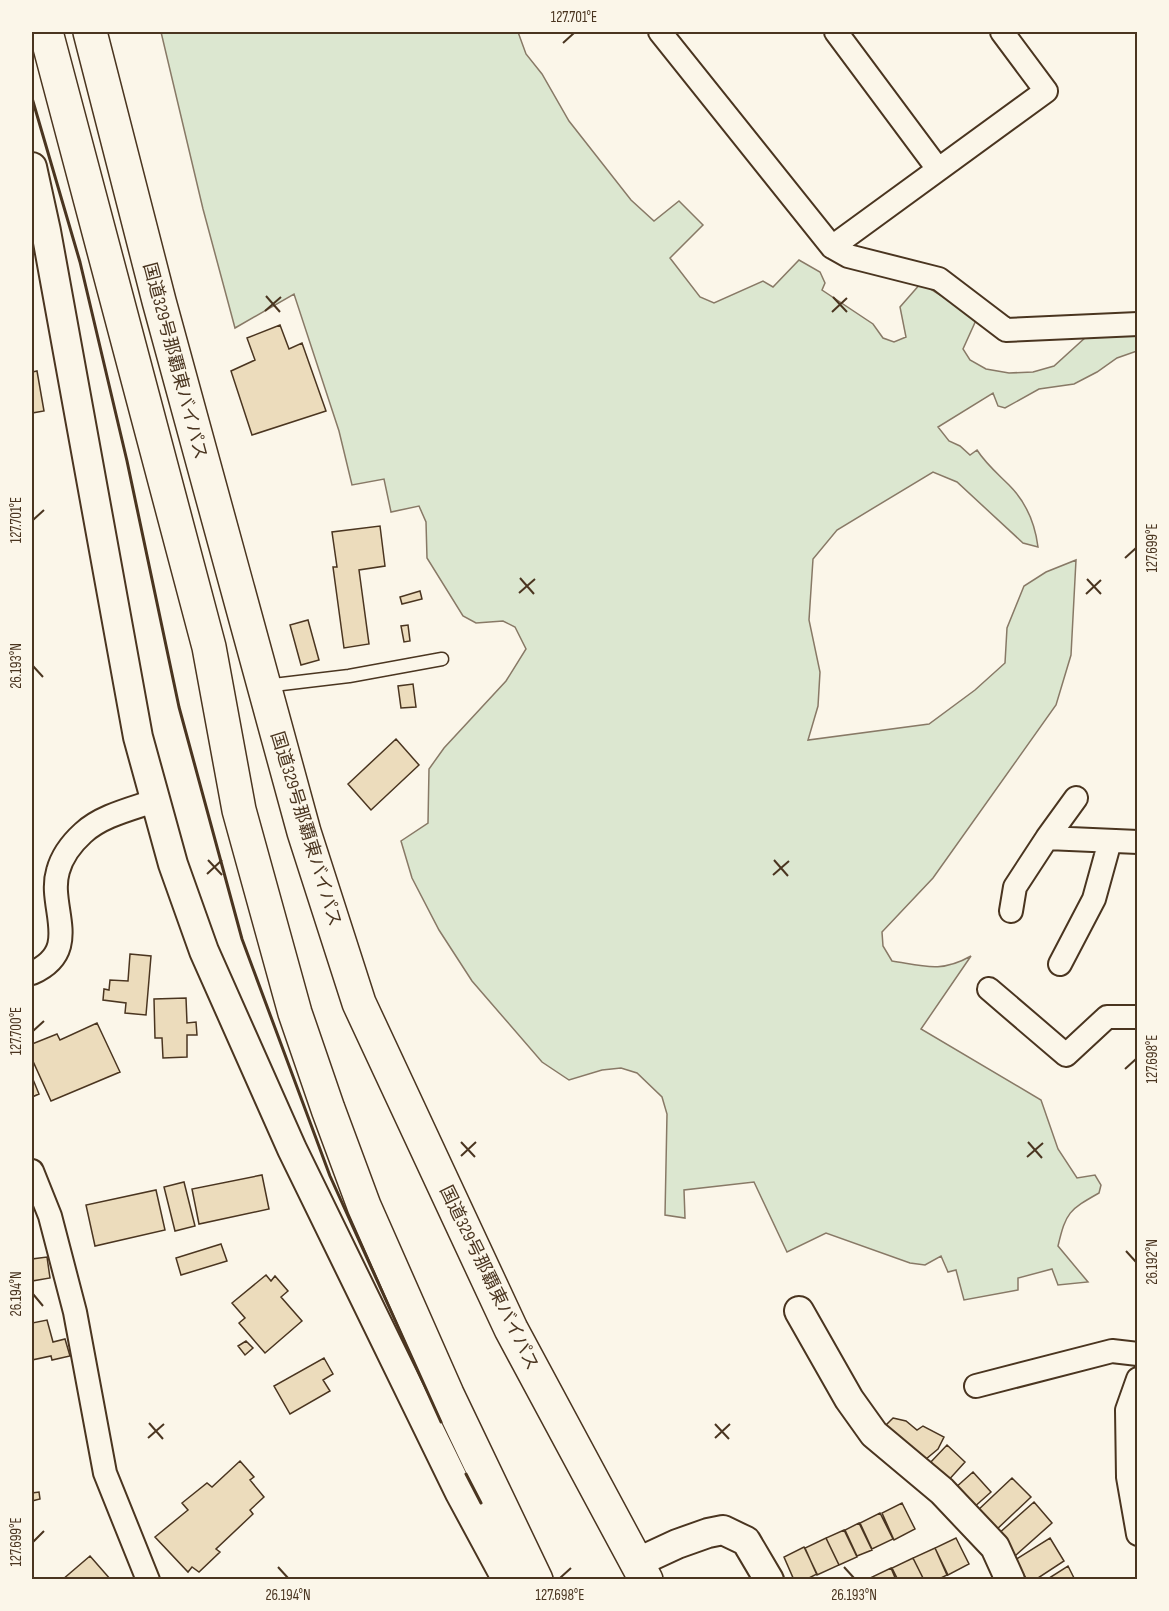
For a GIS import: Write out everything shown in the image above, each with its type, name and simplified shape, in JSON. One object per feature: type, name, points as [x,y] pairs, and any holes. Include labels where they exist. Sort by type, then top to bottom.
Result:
[{"type":"highway","points":[[46,32],[209,646],[240,810],[296,1013],[364,1206],[447,1394],[536,1580]]},
{"type":"highway","name":"国道329号那覇東バイパス","points":[[90,32],[162,312],[304,832],[359,1003],[512,1329],[641,1571]]},
{"type":"street","points":[[660,32],[832,247],[848,256],[939,279],[1006,330],[1137,324]]},
{"type":"street","points":[[836,32],[938,169]]},
{"type":"street","points":[[832,247],[1046,91],[1002,32]]},
{"type":"street","points":[[32,167],[46,231],[138,737],[173,864],[204,951],[292,1149],[460,1493],[507,1580]]},
{"type":"street","points":[[1011,911],[1015,887],[1076,798]]},
{"type":"street","points":[[32,973],[51,958],[61,940],[56,883],[57,872],[67,851],[85,831],[93,826],[109,817],[154,801]]},
{"type":"street","points":[[1047,838],[1137,842]]},
{"type":"street","points":[[1060,963],[1094,899],[1110,841]]},
{"type":"street","points":[[989,989],[1066,1054],[1107,1017],[1137,1017]]},
{"type":"street","points":[[32,1171],[36,1192],[50,1215],[75,1312],[105,1473],[148,1580]]},
{"type":"street","points":[[799,1311],[849,1399],[874,1434],[942,1491],[995,1547],[1010,1580]]},
{"type":"street","points":[[976,1386],[1112,1351],[1137,1354]]},
{"type":"street","points":[[1137,1379],[1127,1410],[1133,1461],[1128,1477],[1137,1534]]},
{"type":"street","points":[[641,1571],[677,1544],[723,1530],[746,1541],[769,1580]]},
{"type":"lane","points":[[264,686],[350,676],[442,659]]},
{"type":"green space","points":[[161,32],[518,32],[526,54],[542,74],[569,121],[631,200],[654,221],[679,201],[703,225],[670,258],[700,297],[714,303],[763,281],[773,287],[799,260],[820,272],[825,283],[822,290],[873,324],[883,338],[894,342],[906,337],[900,307],[921,283],[977,318],[963,349],[970,360],[986,369],[1009,373],[1033,372],[1054,366],[1086,337],[1137,335],[1137,351],[1117,358],[1074,384],[1039,389],[1005,408],[998,406],[993,393],[938,427],[949,441],[960,446],[970,455],[977,450],[1020,498],[1029,513],[1038,547],[1023,543],[957,482],[933,472],[837,530],[813,559],[809,620],[820,672],[818,706],[808,740],[929,724],[975,690],[1005,663],[1007,628],[1024,586],[1046,572],[1076,560],[1071,655],[1056,705],[933,878],[882,932],[883,946],[892,961],[932,967],[951,965],[971,956],[921,1029],[1041,1100],[1058,1149],[1077,1178],[1095,1175],[1101,1185],[1099,1193],[1070,1213],[1058,1246],[1088,1282],[1058,1285],[1052,1269],[1018,1278],[1018,1290],[964,1300],[956,1270],[948,1272],[941,1256],[925,1265],[910,1263],[826,1233],[787,1252],[754,1182],[684,1190],[685,1218],[665,1215],[667,1114],[662,1097],[637,1073],[621,1068],[602,1070],[569,1080],[542,1062],[472,981],[439,930],[412,878],[401,841],[428,823],[429,769],[444,748],[506,681],[526,649],[515,627],[503,621],[476,623],[463,616],[427,558],[426,522],[419,506],[391,512],[384,479],[352,485],[339,431],[294,294],[235,328],[203,209]]},
{"type":"building","points":[[280,325],[289,349],[302,343],[326,411],[252,435],[231,371],[255,360],[247,338]]},
{"type":"building","points":[[37,371],[44,411],[32,413],[32,372]]},
{"type":"building","points":[[380,526],[385,566],[359,570],[369,644],[344,648],[333,567],[337,567],[332,532]]},
{"type":"building","points":[[420,591],[422,599],[402,604],[400,597]]},
{"type":"building","points":[[308,620],[319,660],[301,665],[290,625]]},
{"type":"building","points":[[408,625],[410,641],[404,642],[401,626]]},
{"type":"building","points":[[413,684],[416,707],[401,708],[398,686]]},
{"type":"building","points":[[396,739],[419,765],[371,810],[348,784]]},
{"type":"building","points":[[130,954],[151,956],[146,1015],[125,1013],[126,1003],[103,1000],[104,989],[109,990],[110,980],[128,981]]},
{"type":"building","points":[[186,998],[187,1023],[196,1022],[197,1035],[187,1035],[187,1057],[163,1058],[162,1038],[155,1038],[154,999]]},
{"type":"building","points":[[97,1023],[120,1072],[51,1101],[32,1059],[32,1044],[57,1034],[60,1040]]},
{"type":"building","points":[[32,1077],[39,1094],[32,1097]]},
{"type":"building","points":[[262,1175],[269,1209],[199,1224],[192,1189]]},
{"type":"building","points":[[184,1182],[195,1226],[175,1231],[164,1187]]},
{"type":"building","points":[[156,1190],[165,1230],[95,1246],[86,1205]]},
{"type":"building","points":[[221,1244],[227,1261],[181,1275],[176,1258]]},
{"type":"building","points":[[47,1257],[50,1278],[32,1281],[32,1259]]},
{"type":"building","points":[[266,1275],[271,1281],[275,1276],[288,1291],[281,1297],[302,1321],[265,1353],[239,1323],[245,1318],[232,1303]]},
{"type":"building","points":[[47,1320],[53,1342],[65,1339],[70,1356],[52,1360],[51,1356],[32,1360],[32,1323]]},
{"type":"building","points":[[246,1341],[253,1348],[245,1355],[238,1346]]},
{"type":"building","points":[[324,1358],[333,1374],[323,1380],[330,1391],[290,1414],[274,1386]]},
{"type":"building","points":[[893,1418],[906,1421],[917,1430],[923,1426],[944,1437],[938,1449],[920,1464],[883,1428]]},
{"type":"building","points":[[947,1445],[965,1462],[946,1483],[928,1465]]},
{"type":"building","points":[[240,1461],[254,1477],[250,1480],[264,1497],[250,1510],[253,1514],[216,1549],[220,1552],[199,1572],[192,1567],[188,1572],[155,1537],[188,1510],[182,1503],[207,1483],[212,1487]]},
{"type":"building","points":[[973,1472],[991,1492],[972,1509],[954,1489]]},
{"type":"building","points":[[1012,1478],[1031,1497],[995,1531],[976,1512]]},
{"type":"building","points":[[39,1492],[40,1499],[32,1501],[32,1493]]},
{"type":"building","points":[[1034,1502],[1052,1523],[1015,1556],[997,1535]]},
{"type":"building","points":[[902,1503],[915,1529],[894,1540],[882,1513]]},
{"type":"building","points":[[880,1513],[893,1539],[872,1549],[860,1523]]},
{"type":"building","points":[[859,1523],[872,1550],[857,1556],[845,1530]]},
{"type":"building","points":[[844,1530],[857,1557],[839,1565],[826,1538]]},
{"type":"building","points":[[826,1538],[839,1565],[817,1575],[805,1548]]},
{"type":"building","points":[[956,1538],[969,1564],[948,1575],[935,1548]]},
{"type":"building","points":[[1050,1538],[1064,1561],[1035,1580],[1027,1580],[1015,1560]]},
{"type":"building","points":[[804,1547],[817,1574],[805,1580],[794,1580],[784,1557]]},
{"type":"building","points":[[935,1548],[947,1575],[937,1580],[924,1580],[913,1558]]},
{"type":"building","points":[[90,1556],[111,1580],[62,1580]]},
{"type":"building","points":[[913,1558],[924,1580],[898,1580],[892,1568]]},
{"type":"building","points":[[1068,1566],[1075,1580],[1046,1580]]},
{"type":"building","points":[[891,1568],[896,1580],[871,1580],[870,1578]]},
{"type":"wall","points":[[32,98],[80,262],[127,461],[179,707],[242,939],[330,1176],[441,1422]]},
{"type":"wall","points":[[466,1474],[481,1503]]}]
